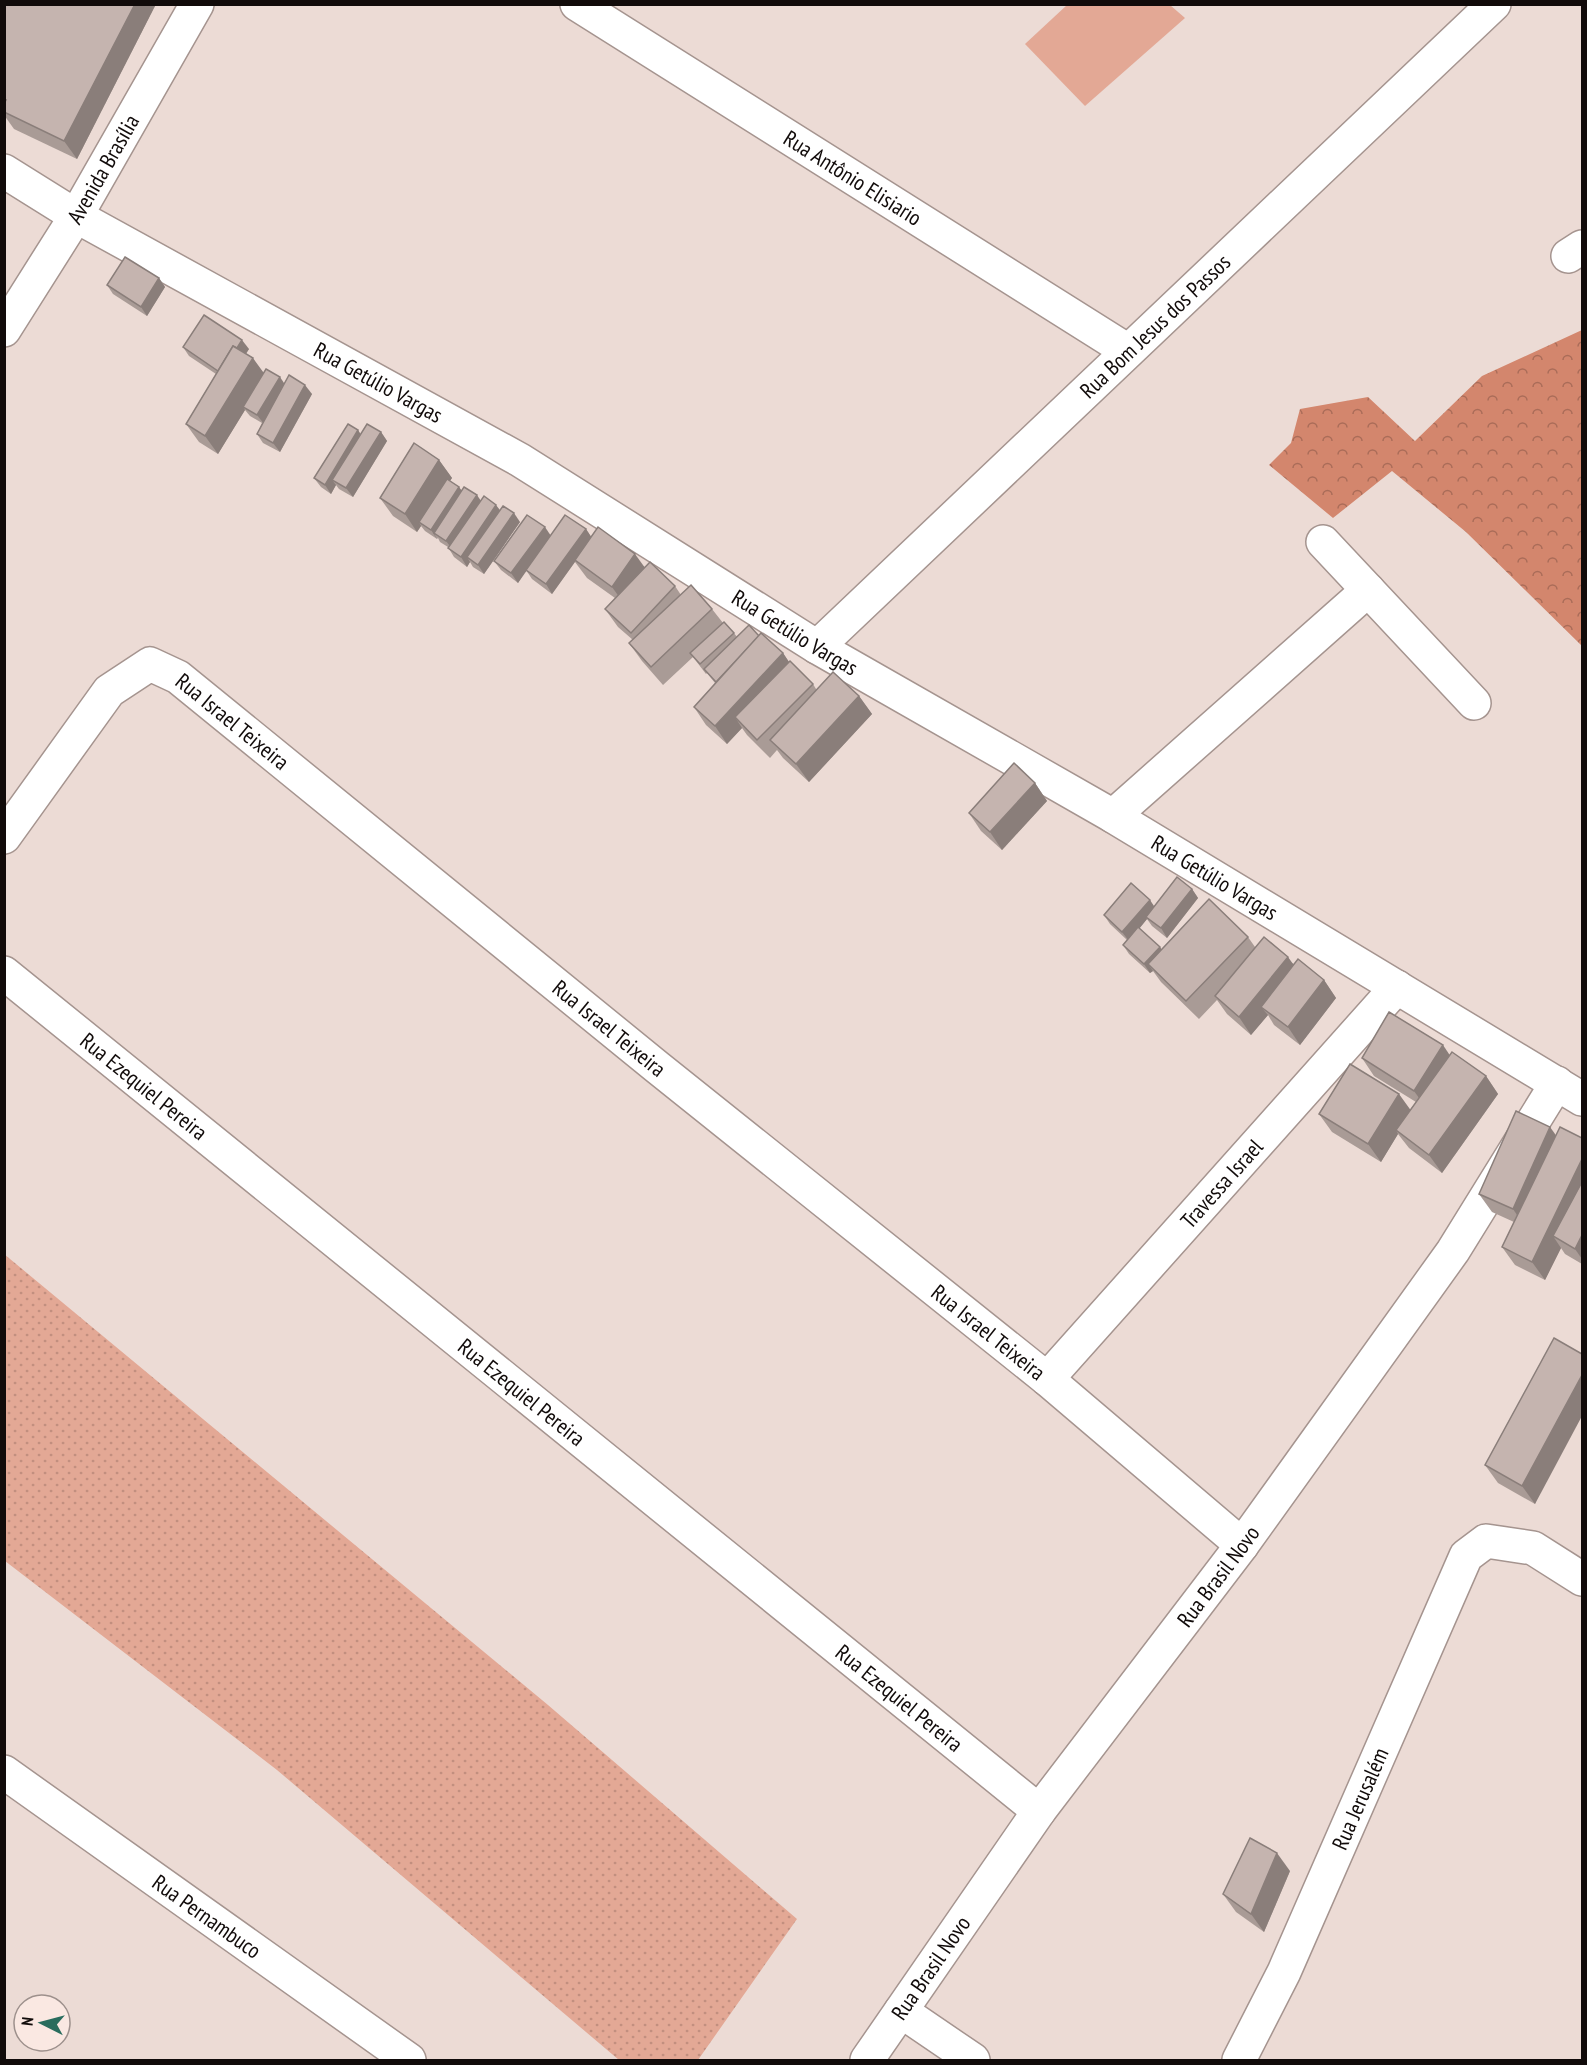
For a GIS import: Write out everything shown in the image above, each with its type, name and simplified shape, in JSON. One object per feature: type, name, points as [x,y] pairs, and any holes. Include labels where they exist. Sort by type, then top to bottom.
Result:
[{"type":"street","name":"Avenida Brasília","points":[[4,330],[76,216],[197,4]]},
{"type":"street","name":"Rua Antônio Elisiario","points":[[577,4],[1128,351]]},
{"type":"street","name":"Rua Bom Jesus dos Passos","points":[[817,647],[1494,4]]},
{"type":"street","name":"Rua Getúlio Vargas","points":[[4,171],[76,216],[520,460],[817,647],[1113,816],[1570,1091]]},
{"type":"street","points":[[1323,542],[1474,703]]},
{"type":"street","points":[[1113,816],[1368,590]]},
{"type":"street","name":"Rua Israel Teixeira","points":[[4,837],[109,692],[150,664],[178,676],[657,1067],[1047,1379],[1242,1545]]},
{"type":"street","name":"Rua Ezequiel Pereira","points":[[4,973],[1039,1811]]},
{"type":"street","name":"Travessa Israel","points":[[1047,1379],[1397,987]]},
{"type":"street","name":"Rua Brasil Novo","points":[[867,2061],[1039,1811],[1242,1545],[1570,1091]]},
{"type":"street","name":"Rua Jerusalém","points":[[1239,2061],[1284,1972],[1467,1556],[1486,1541],[1533,1548],[1582,1579]]},
{"type":"street","name":"Rua Pernambuco","points":[[4,1772],[409,2061]]},
{"type":"street","points":[[901,2011],[973,2061]]},
{"type":"shaded area","points":[[1067,5],[1170,5],[1185,18],[1085,106],[1025,44]]},
{"type":"shaded area","points":[[4,1254],[548,1705],[797,1919],[698,2060],[619,2060],[277,1770],[5,1561]]},
{"type":"green space","points":[[1582,330],[1582,646],[1466,532],[1392,471],[1333,518],[1269,465],[1291,443],[1300,409],[1368,397],[1415,441],[1482,376]]},
{"type":"building","points":[[4,4],[135,4],[64,141],[4,112],[6,100],[4,100]]},
{"type":"building","points":[[125,257],[159,278],[141,307],[107,285]]},
{"type":"building","points":[[204,315],[242,340],[237,348],[233,346],[218,371],[183,347]]},
{"type":"building","points":[[233,346],[253,358],[205,436],[186,424]]},
{"type":"building","points":[[266,369],[280,377],[257,415],[243,407]]},
{"type":"building","points":[[289,375],[305,385],[273,443],[257,434]]},
{"type":"building","points":[[348,424],[358,430],[325,485],[314,478]]},
{"type":"building","points":[[367,424],[381,432],[346,488],[332,480]]},
{"type":"building","points":[[414,443],[439,460],[405,514],[380,498]]},
{"type":"building","points":[[447,479],[459,487],[431,530],[419,522]]},
{"type":"building","points":[[464,487],[477,495],[446,541],[434,533]]},
{"type":"building","points":[[484,496],[496,505],[461,557],[448,548]]},
{"type":"building","points":[[503,506],[514,513],[478,565],[467,557]]},
{"type":"building","points":[[527,515],[545,527],[511,573],[494,561]]},
{"type":"building","points":[[565,515],[586,529],[546,584],[526,570]]},
{"type":"building","points":[[598,527],[635,554],[612,587],[575,560]]},
{"type":"building","points":[[650,562],[675,586],[631,633],[605,609]]},
{"type":"building","points":[[691,585],[712,609],[651,667],[629,643]]},
{"type":"building","points":[[724,622],[734,633],[700,664],[690,653]]},
{"type":"building","points":[[749,625],[759,636],[716,682],[704,669]]},
{"type":"building","points":[[761,633],[783,653],[715,726],[694,707]]},
{"type":"building","points":[[790,661],[813,684],[757,740],[735,717]]},
{"type":"building","points":[[833,672],[859,696],[796,764],[770,740]]},
{"type":"building","points":[[1014,763],[1035,783],[990,832],[969,813]]},
{"type":"building","points":[[1177,877],[1192,889],[1161,928],[1146,917]]},
{"type":"building","points":[[1131,883],[1150,900],[1122,932],[1104,915]]},
{"type":"building","points":[[1209,899],[1248,937],[1186,1001],[1148,964]]},
{"type":"building","points":[[1138,927],[1160,947],[1144,964],[1123,945]]},
{"type":"building","points":[[1264,937],[1288,957],[1239,1017],[1215,996]]},
{"type":"building","points":[[1298,959],[1324,980],[1288,1027],[1261,1007]]},
{"type":"building","points":[[1389,1012],[1443,1045],[1414,1091],[1362,1058]]},
{"type":"building","points":[[1452,1052],[1486,1076],[1429,1155],[1396,1130]]},
{"type":"building","points":[[1350,1064],[1399,1094],[1368,1144],[1319,1114]]},
{"type":"building","points":[[1516,1111],[1550,1127],[1513,1209],[1479,1194]]},
{"type":"building","points":[[1560,1127],[1582,1138],[1582,1159],[1532,1262],[1502,1247]]},
{"type":"building","points":[[1582,1182],[1582,1235],[1575,1249],[1553,1236]]},
{"type":"building","points":[[1554,1338],[1582,1354],[1582,1375],[1522,1486],[1485,1465]]},
{"type":"building","points":[[1250,1838],[1277,1853],[1251,1914],[1223,1894]]}]
